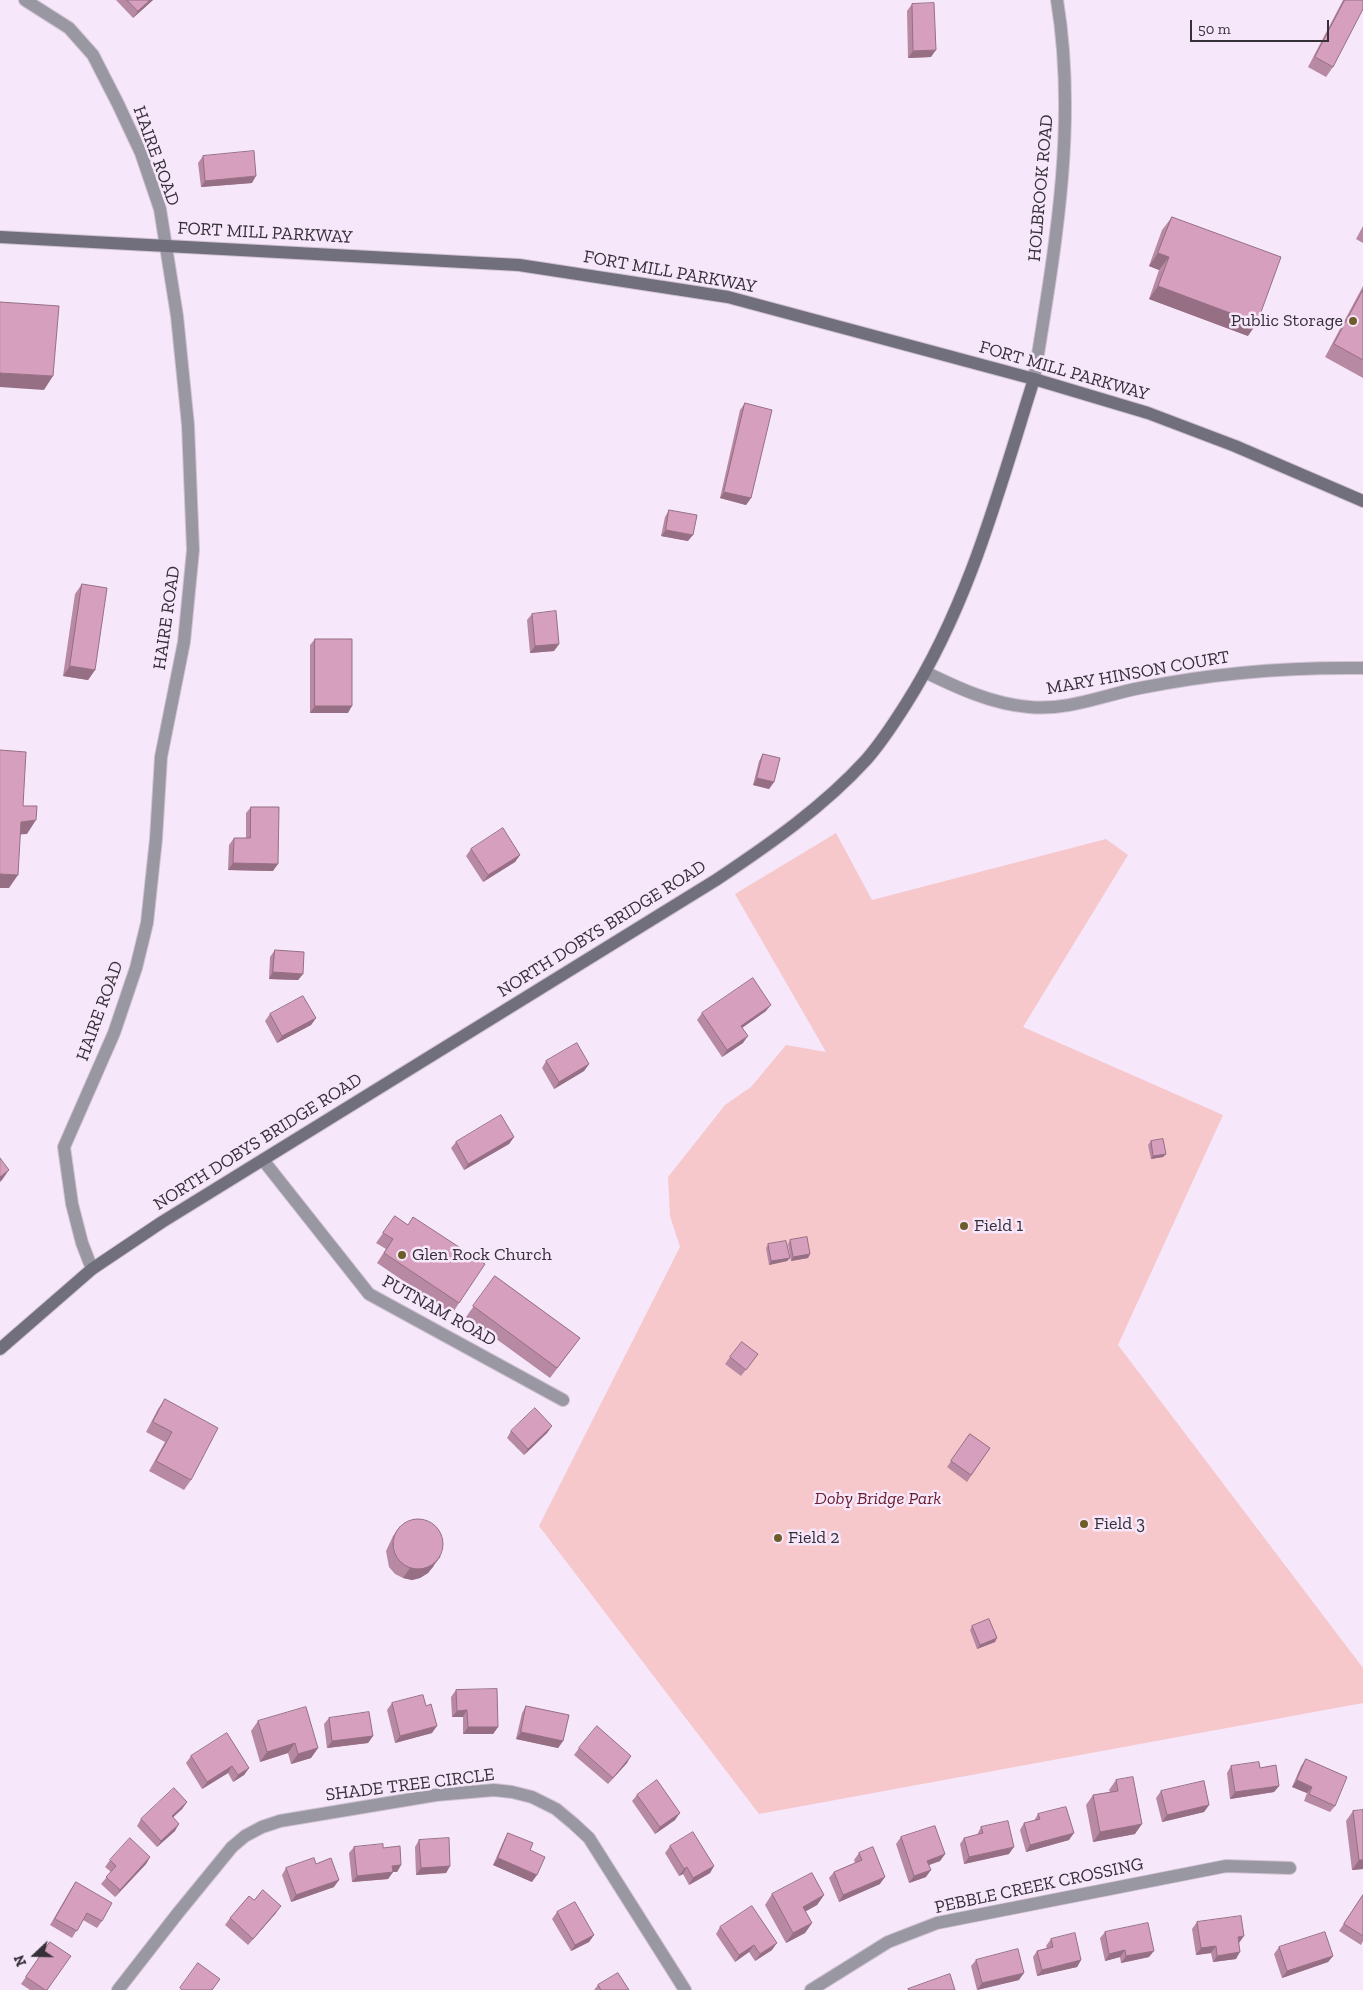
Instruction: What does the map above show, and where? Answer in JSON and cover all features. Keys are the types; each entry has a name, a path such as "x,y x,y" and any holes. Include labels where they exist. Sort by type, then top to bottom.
{"street":[{"name":"HAIRE ROAD","path":"25,0 69,28 93,55 141,153 160,209 177,316 188,426 193,550 184,642 161,757 156,839 147,923 136,968 114,1032 64,1147 75,1213 82,1242 92,1269"},
{"name":"HOLBROOK ROAD","path":"1034,379 1056,241 1063,169 1066,101 1062,30 1057,0"},
{"name":"FORT MILL PARKWAY","path":"0,236 519,265 718,295 1034,379 1148,413 1234,446 1363,501"},
{"name":"NORTH DOBYS BRIDGE ROAD","path":"0,1349 92,1269 162,1222 716,880 785,832 845,782 868,758 890,728 942,642 988,524 1034,379"},
{"name":"MARY HINSON COURT","path":"925,672 968,692 1000,703 1050,708 1180,681 1290,668 1363,668"},
{"name":"PUTNAM ROAD","path":"263,1160 369,1294 563,1400"},
{"name":"SHADE TREE CIRCLE","path":"118,1990 178,1912 232,1847 245,1836 262,1827 297,1816 436,1795 494,1790 532,1797 548,1805 574,1824 589,1838 685,1990"},
{"name":"PEBBLE CREEK CROSSING","path":"810,1990 888,1942 937,1923 1226,1866 1290,1868"}],"green space":[{"name":"Doby Bridge Park","path":"836,833 872,900 1106,839 1128,855 1023,1027 1223,1115 1118,1345 1363,1668 1363,1703 759,1814 539,1526 680,1247 670,1216 668,1177 725,1105 751,1087 786,1045 826,1052 735,894"}],"building":[{"path":"127,0 150,0 138,11"},
{"path":"1345,0 1363,0 1363,9 1333,67 1315,57"},
{"path":"934,3 936,50 913,51 912,4"},
{"path":"254,151 256,176 205,181 203,156"},
{"path":"1172,217 1281,257 1257,323 1158,286 1169,257 1158,253"},
{"path":"1363,290 1363,360 1334,344"},
{"path":"0,302 59,306 53,376 0,373"},
{"path":"745,403 772,410 751,498 724,492"},
{"path":"669,510 697,515 693,535 666,530"},
{"path":"82,584 107,588 95,670 70,666"},
{"path":"556,611 559,644 535,646 532,614"},
{"path":"315,639 352,639 352,706 315,706"},
{"path":"0,750 26,752 23,806 37,806 36,820 21,822 18,875 0,874"},
{"path":"763,754 780,758 774,782 757,778"},
{"path":"251,807 279,807 278,864 233,863 234,838 250,838"},
{"path":"503,828 520,855 488,875 471,849"},
{"path":"275,950 304,952 303,974 273,972"},
{"path":"753,978 771,1005 741,1026 748,1036 727,1050 702,1013"},
{"path":"303,996 316,1018 282,1036 270,1014"},
{"path":"577,1043 589,1064 559,1082 546,1061"},
{"path":"501,1115 514,1137 468,1164 456,1142"},
{"path":"1163,1139 1166,1154 1153,1156 1151,1141"},
{"path":"0,1158 9,1170 0,1177"},
{"path":"395,1216 408,1225 413,1217 485,1264 459,1303 384,1253 393,1239 383,1233"},
{"path":"807,1237 810,1254 793,1257 790,1240"},
{"path":"786,1241 790,1258 771,1261 768,1244"},
{"path":"495,1276 580,1338 557,1368 473,1306"},
{"path":"742,1342 758,1354 746,1370 730,1357"},
{"path":"165,1399 218,1428 191,1480 156,1461 172,1432 153,1422"},
{"path":"535,1408 552,1426 528,1449 511,1431"},
{"path":"970,1434 990,1448 971,1475 951,1461"},
{"path":"413,1519 423,1519 436,1526 443,1539 443,1549 436,1562 423,1569 413,1569 404,1565 397,1558 393,1549 393,1539 397,1530 404,1523"},
{"path":"989,1619 997,1638 980,1645 972,1626"},
{"path":"497,1689 498,1727 468,1727 467,1710 457,1711 456,1690"},
{"path":"423,1695 426,1706 431,1704 437,1726 400,1736 392,1703"},
{"path":"526,1706 569,1715 563,1741 521,1732"},
{"path":"306,1707 318,1748 298,1754 295,1743 267,1752 258,1721"},
{"path":"369,1712 373,1736 332,1741 329,1718"},
{"path":"597,1726 631,1756 613,1778 579,1748"},
{"path":"227,1733 249,1768 238,1775 232,1766 207,1782 191,1756"},
{"path":"1306,1759 1347,1777 1335,1806 1309,1794 1312,1787 1297,1780"},
{"path":"1259,1762 1260,1768 1276,1765 1279,1786 1235,1792 1231,1766"},
{"path":"1133,1777 1142,1824 1100,1832 1093,1795 1118,1791 1116,1780"},
{"path":"657,1780 680,1813 660,1827 637,1795"},
{"path":"1204,1781 1209,1805 1167,1815 1161,1791"},
{"path":"174,1788 187,1802 172,1816 179,1824 161,1841 141,1819"},
{"path":"1066,1807 1074,1833 1030,1845 1024,1823 1040,1819 1038,1814"},
{"path":"1363,1810 1363,1860 1359,1860 1353,1811"},
{"path":"1008,1821 1014,1847 969,1857 964,1838 983,1833 981,1827"},
{"path":"935,1826 945,1854 927,1861 931,1870 914,1876 901,1837"},
{"path":"693,1832 714,1866 693,1878 687,1867 684,1869 670,1846"},
{"path":"508,1833 533,1843 530,1850 545,1857 537,1875 498,1858"},
{"path":"130,1838 150,1857 120,1890 106,1877 116,1866 110,1860"},
{"path":"449,1838 450,1866 421,1868 419,1840"},
{"path":"383,1844 383,1848 400,1846 401,1865 392,1866 393,1872 357,1876 354,1847"},
{"path":"873,1847 885,1877 843,1895 834,1872 862,1860 859,1853"},
{"path":"314,1858 316,1864 331,1858 339,1880 296,1895 286,1868"},
{"path":"812,1873 824,1895 803,1907 812,1923 793,1933 772,1894"},
{"path":"76,1882 112,1903 102,1921 87,1913 77,1931 55,1919"},
{"path":"263,1890 281,1906 253,1939 230,1918 249,1896 254,1900"},
{"path":"1363,1895 1363,1936 1344,1924"},
{"path":"575,1902 594,1935 575,1945 557,1912"},
{"path":"752,1906 777,1943 760,1954 754,1945 739,1955 720,1927"},
{"path":"1241,1916 1244,1936 1238,1937 1240,1952 1217,1956 1216,1946 1201,1948 1197,1922"},
{"path":"1148,1923 1154,1951 1126,1956 1125,1950 1109,1954 1105,1932"},
{"path":"1325,1932 1333,1956 1287,1971 1279,1947"},
{"path":"1075,1933 1081,1960 1042,1970 1037,1951 1053,1947 1051,1939"},
{"path":"50,1942 71,1956 47,1990 45,1990 26,1977"},
{"path":"1018,1949 1024,1973 982,1983 976,1960"},
{"path":"198,1963 220,1979 212,1990 182,1990 180,1988"},
{"path":"618,1973 629,1990 601,1990 598,1985"},
{"path":"950,1974 955,1990 908,1989"}],"place":[{"name":"Public Storage","path":"1353,321"},
{"name":"Field 1","path":"964,1226"},
{"name":"Glen Rock Church","path":"402,1255"},
{"name":"Field 3","path":"1084,1524"},
{"name":"Field 2","path":"778,1538"}]}
